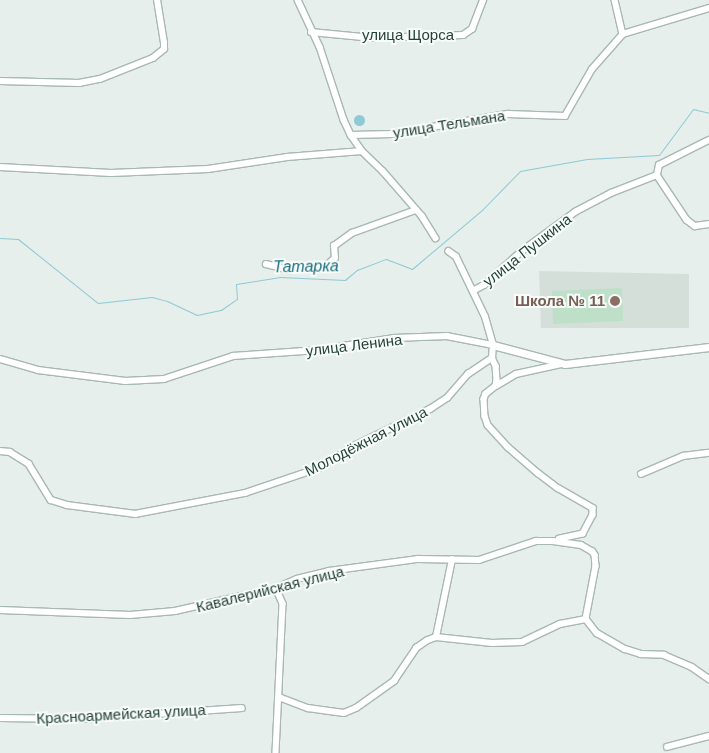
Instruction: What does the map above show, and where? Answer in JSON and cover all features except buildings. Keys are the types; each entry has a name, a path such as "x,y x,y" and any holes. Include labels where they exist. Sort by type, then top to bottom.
{"street":[{"path":"0,81 67,84 100,79 153,58 164,49 156,0"},
{"path":"298,0 311,32 320,47 344,120 351,135 362,151 416,210 436,238"},
{"name":"улица Щорса","path":"311,32 373,38 463,35 472,29 483,0"},
{"path":"615,0 623,34 709,8"},
{"name":"улица Тельмана","path":"351,135 392,134 508,114 565,116 592,69 623,34"},
{"name":"улица Пушкина","path":"473,291 484,285 522,250 575,212 612,193 657,175 659,164 709,140"},
{"path":"0,167 111,173 208,169 287,157 362,151"},
{"path":"657,175 687,220 696,226 709,224"},
{"path":"266,264 290,270 311,267 323,269 335,258 334,246 352,233 416,210"},
{"path":"449,252 456,257 485,318 493,345 492,358 497,372 496,386"},
{"name":"улица Ленина","path":"0,359 38,370 125,381 164,379 233,356 318,350 394,338 448,336 493,345 565,364 709,347"},
{"name":"Молодёжная улица","path":"0,451 10,452 29,464 46,496 58,503 135,514 244,493 318,468 354,446 430,409 447,398 468,374 492,358"},
{"path":"553,541 584,534 593,514 592,508 558,488 538,473 494,433 488,424 484,407 486,394 516,374 565,364"},
{"path":"641,474 683,456 709,452"},
{"name":"Кавалерийская улица","path":"0,610 135,615 176,611 276,588 297,579 329,571 418,559 479,560 536,541 553,541 581,545 595,556 596,566 586,619"},
{"path":"436,637 452,560"},
{"path":"276,588 283,604 276,753"},
{"path":"279,697 308,708 344,713 375,696 394,681 416,648 436,637 492,643 522,642 560,624 586,619 597,633 626,649 641,654 664,655 692,667 709,679"},
{"name":"Красноармейская улица","path":"0,718 82,719 242,708"},
{"path":"667,747 709,736"}],"shaded area":[{"name":"Школа № 11","path":"539,271 689,274 689,328 541,328"}],"green space":[{"path":"622,288 623,321 553,324 552,291"}],"water":[{"path":"359,114 365,120 359,126 353,120"}],"waterway":[{"name":"Татарка","path":"0,238 18,239 98,303 152,297 167,301 197,315 221,310 237,299 236,284 280,277 345,280 357,270 386,259 412,269 482,210 520,171 587,159 659,155 693,109 709,113"}],"place":[{"name":"Школа № 11","path":"615,301"}]}
